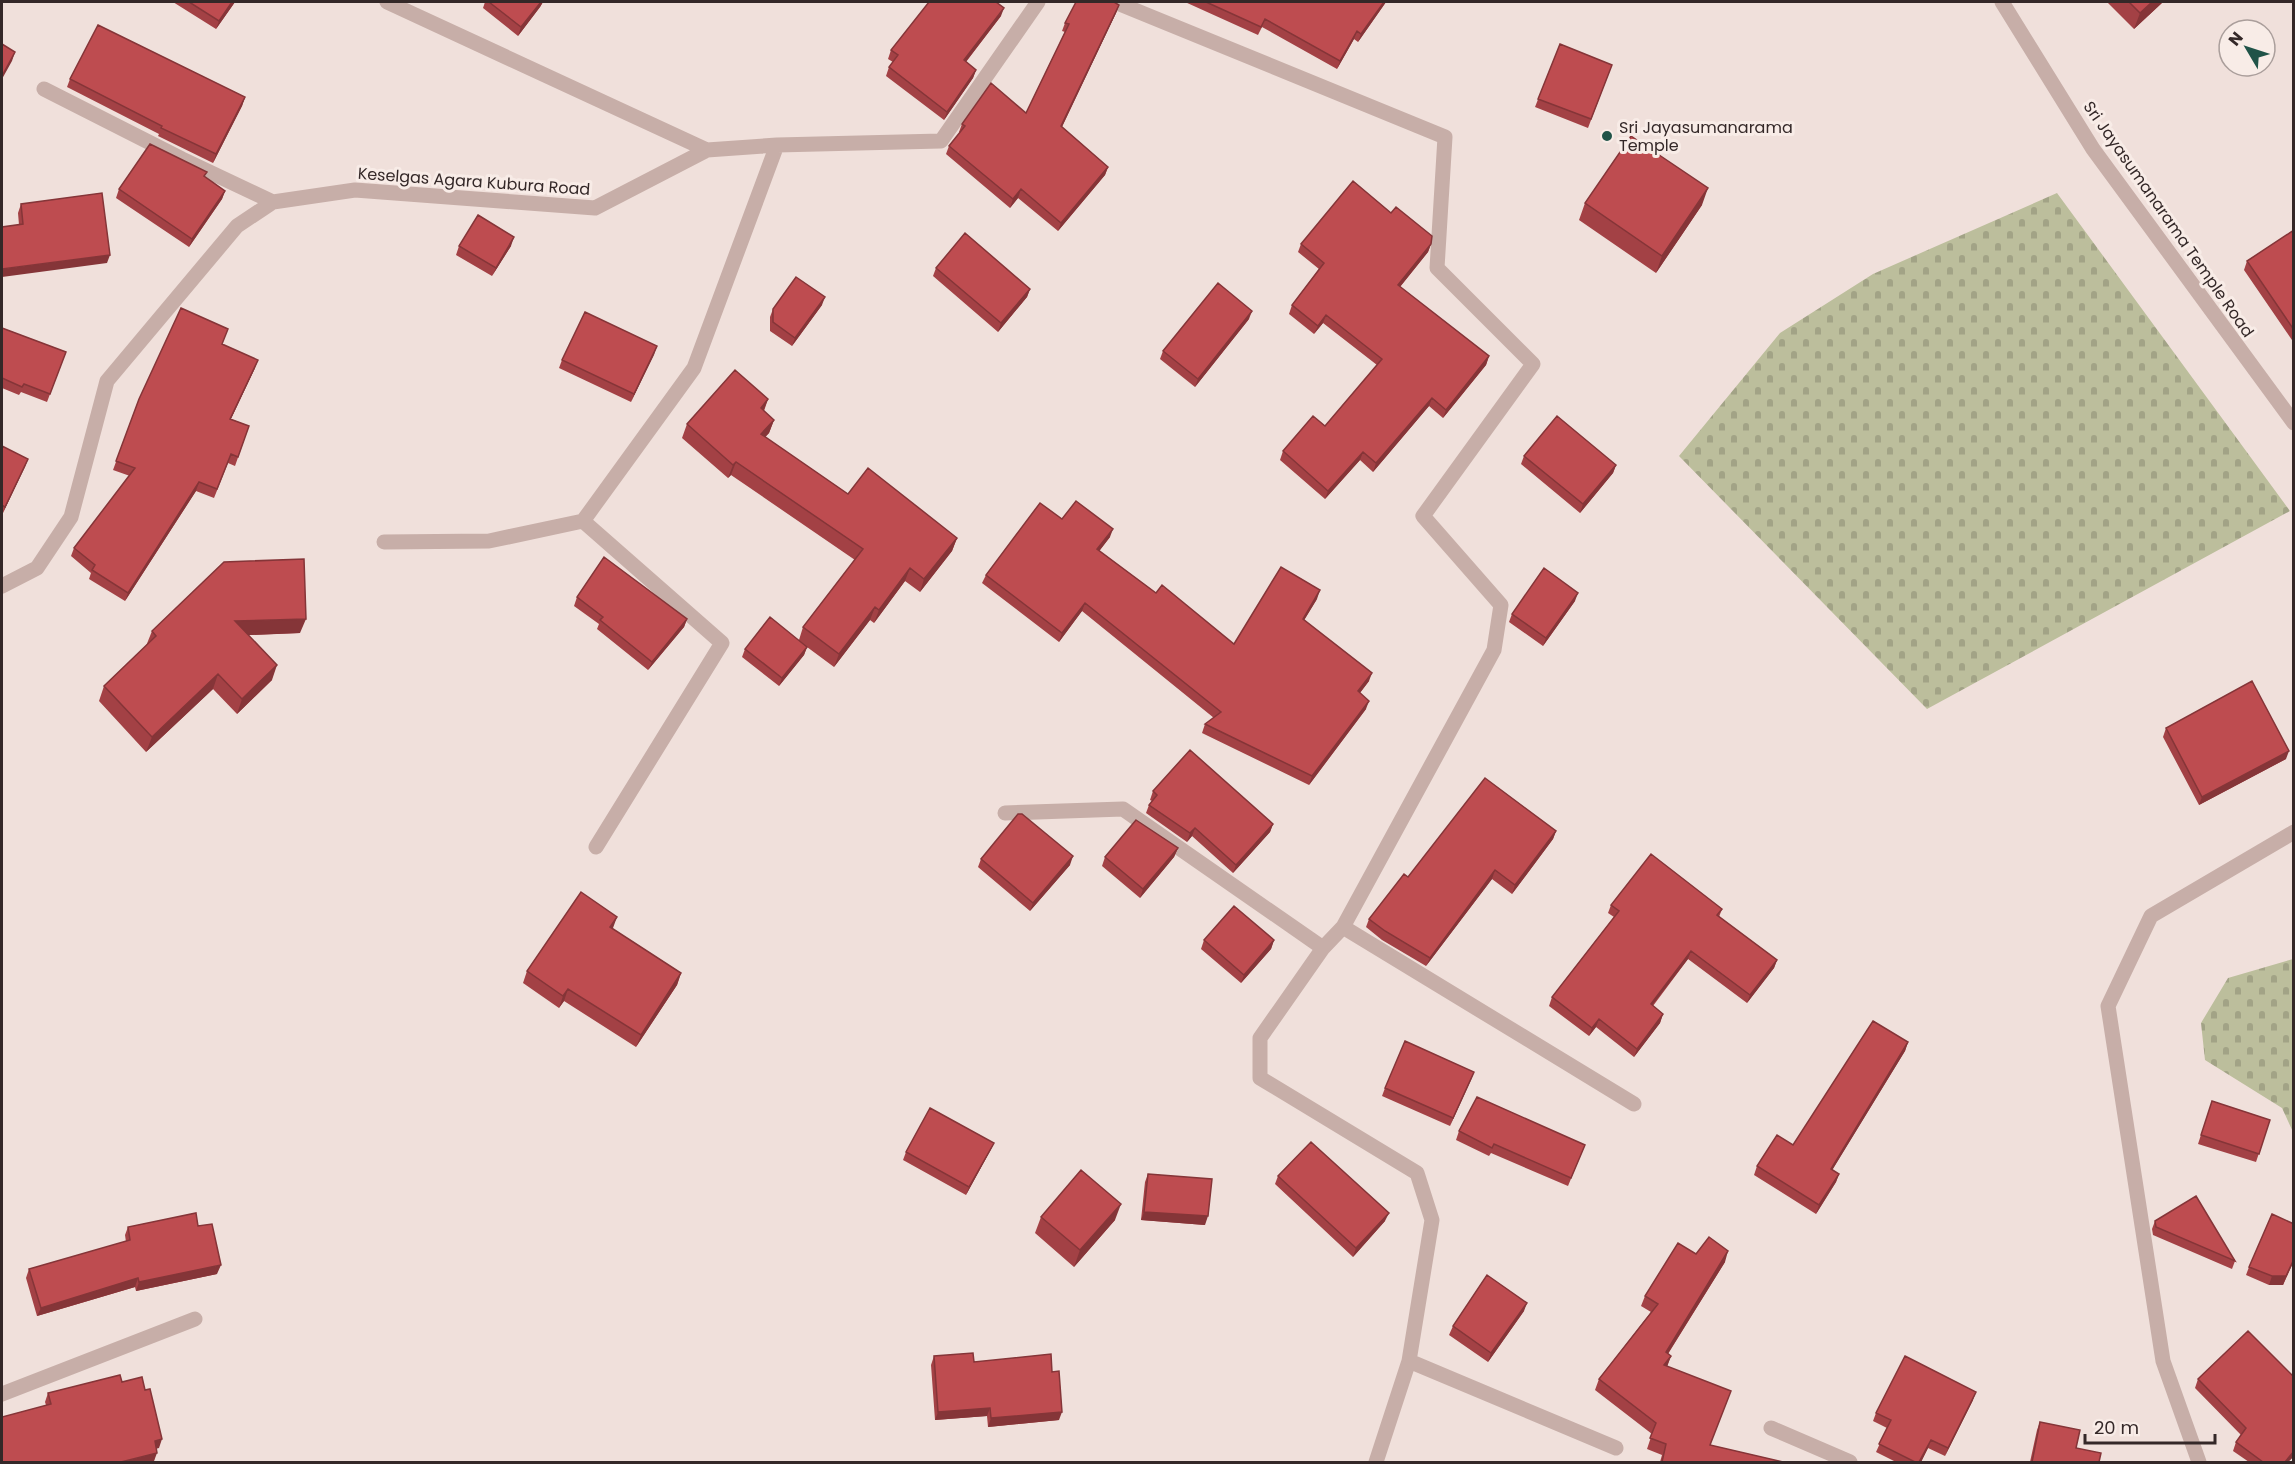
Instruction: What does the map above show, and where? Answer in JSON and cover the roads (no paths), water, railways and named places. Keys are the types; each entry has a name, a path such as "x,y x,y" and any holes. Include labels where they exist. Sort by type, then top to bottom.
{"street":[{"path":"387,2 707,150"},
{"name":"Keselgas Agara Kubura Road","path":"2,586 37,568 70,517 107,381 237,226 273,202 356,190 595,208 707,150 777,145 941,141 1038,2"},
{"path":"1115,2 1445,136 1437,268 1533,364 1423,516 1501,605 1494,650 1342,927 1323,948 1260,1038 1260,1078 1418,1173 1432,1220 1409,1360 1376,1462"},
{"name":"Sri Jayasumanarama Temple Road","path":"2002,2 2093,149 2294,423"},
{"path":"44,89 273,202"},
{"path":"384,542 489,541 583,521 694,368 777,145"},
{"path":"583,521 722,643 596,847"},
{"path":"1005,813 1123,809 1323,948"},
{"path":"2199,1462 2163,1360 2108,1006 2151,915 2294,832"},
{"path":"1342,927 1634,1104"},
{"path":"2,1394 195,1319"},
{"path":"1409,1360 1616,1448"},
{"path":"1771,1428 1850,1462"}],"place":[{"name":"Sri Jayasumanarama Temple","path":"1607,136"}]}
